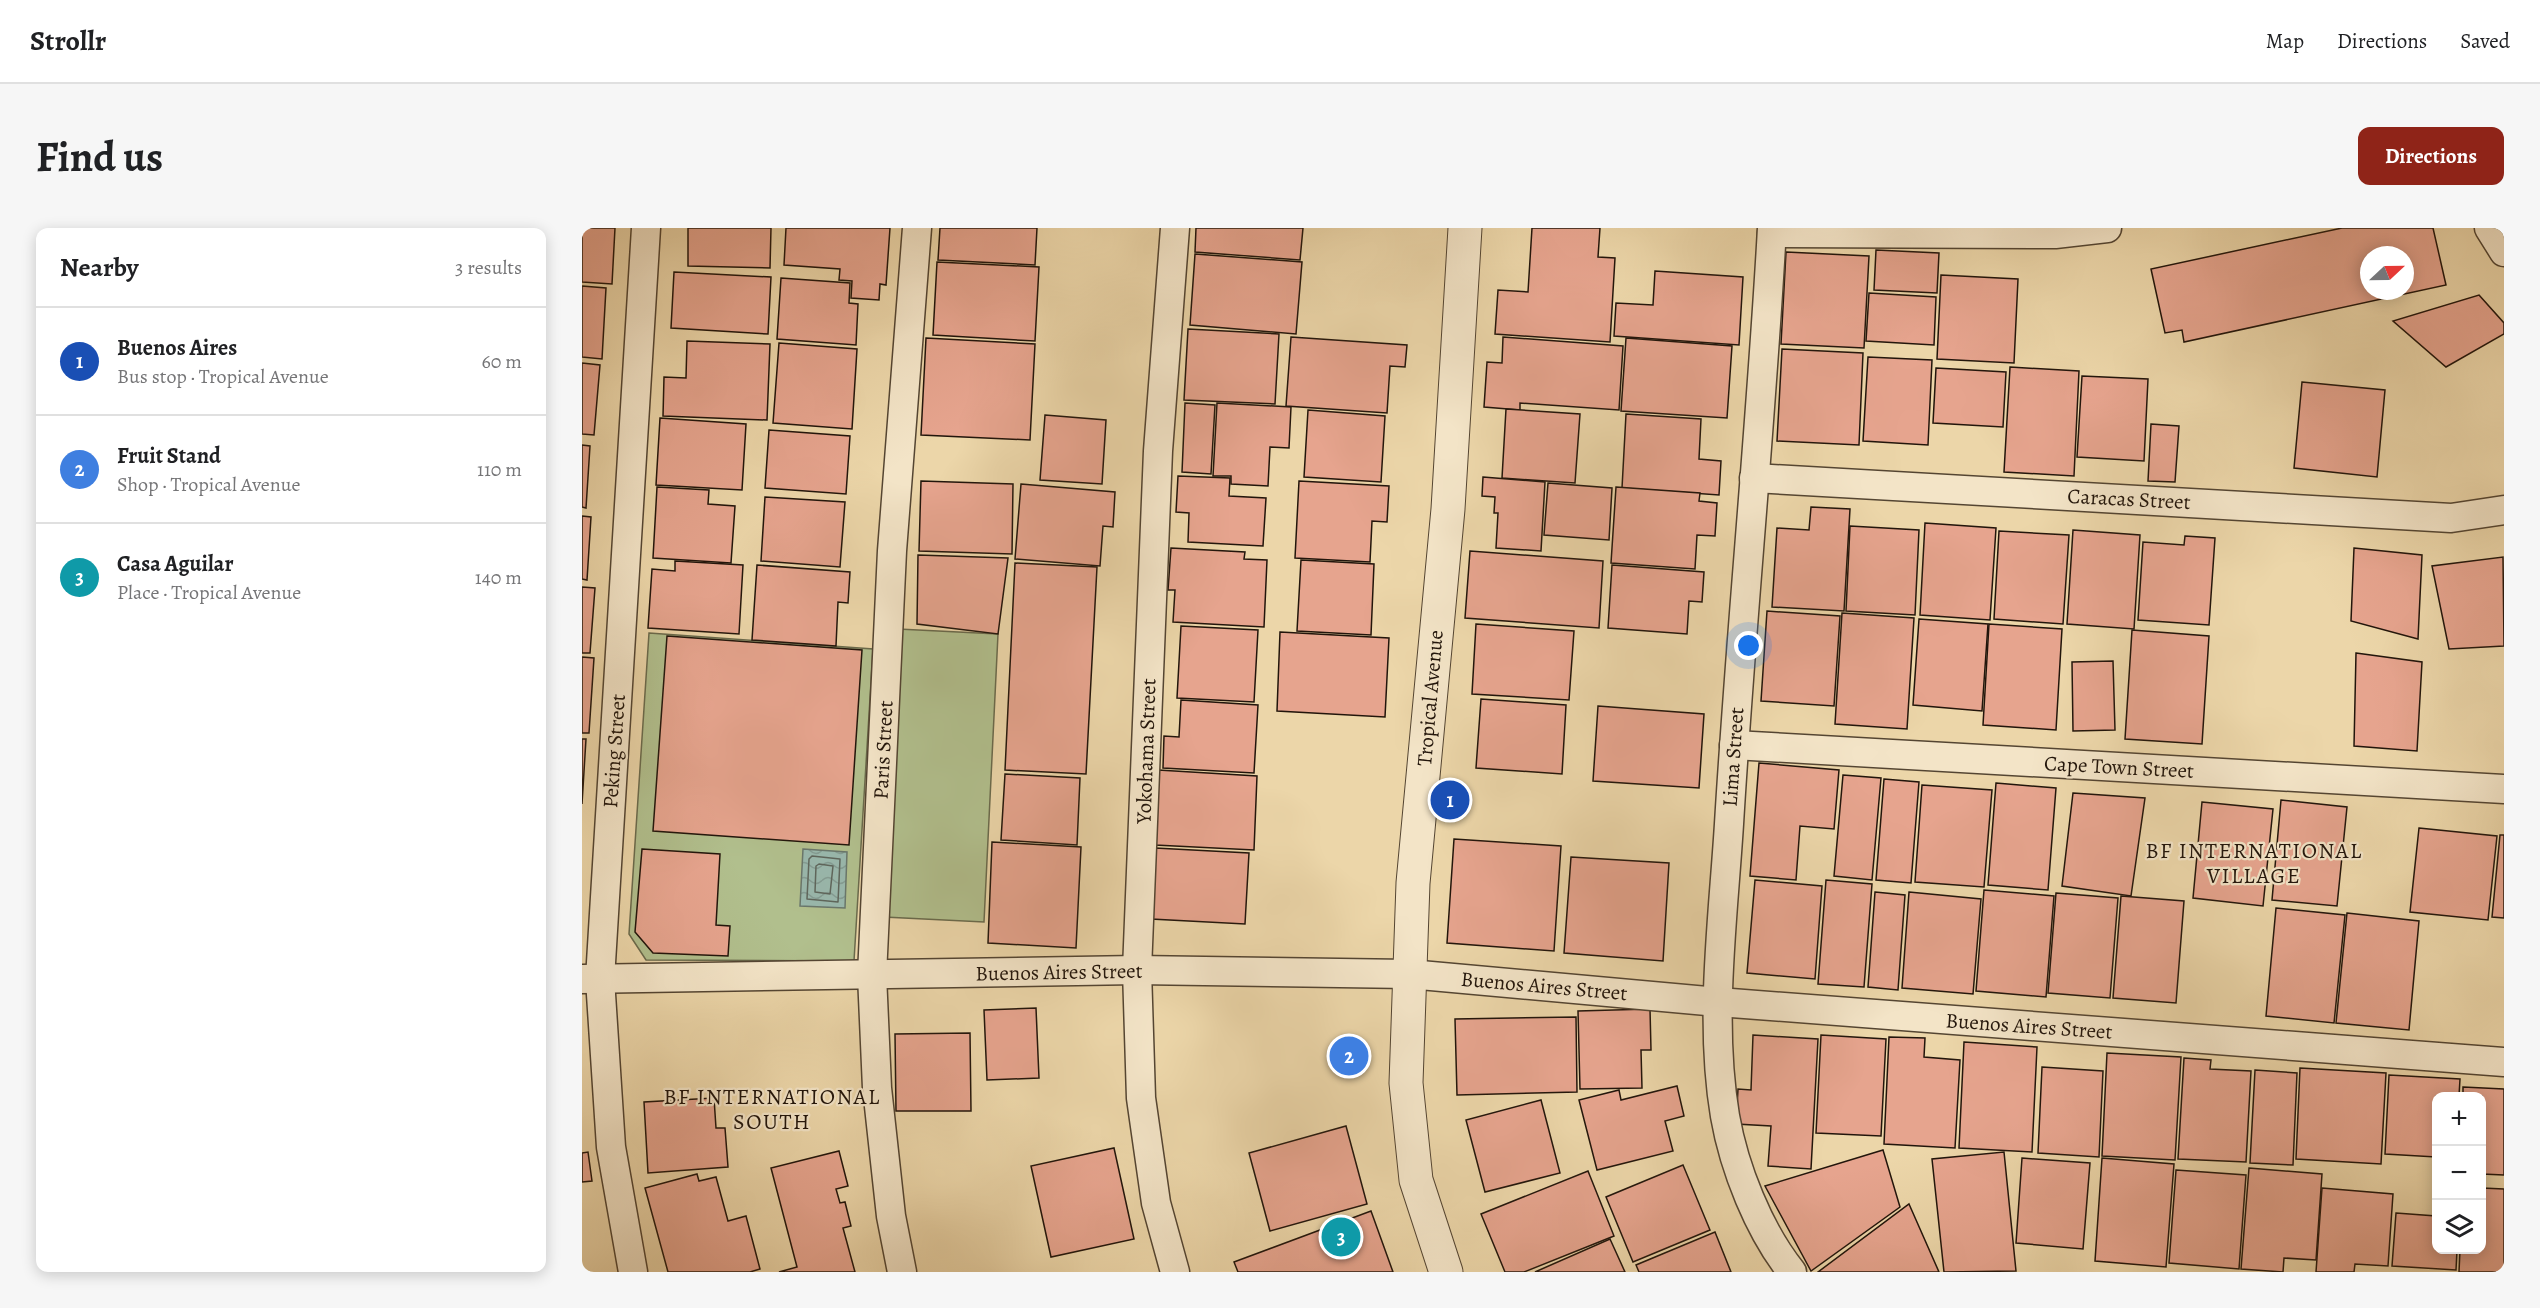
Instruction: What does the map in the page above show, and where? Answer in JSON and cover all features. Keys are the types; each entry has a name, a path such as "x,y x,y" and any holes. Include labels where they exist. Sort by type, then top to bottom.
{"street":[{"name":"Peking Street","path":"633,1272 611,1148 591,979 646,228"},
{"name":"Paris Street","path":"902,1272 891,1216 877,1088 872,975 892,551 917,228"},
{"name":"Yokohama Street","path":"1175,228 1158,451 1137,970 1141,1098 1156,1203 1175,1272"},
{"name":"Tropical Avenue","path":"1446,1272 1416,1180 1407,1083 1413,883 1448,509 1465,228"},
{"path":"2489,228 2504,252"},
{"path":"1772,230 2055,234 2093,229"},
{"name":"Lima Street","path":"1772,230 1734,745 1718,1002 1719,1062 1725,1118 1745,1186 1777,1253 1792,1272"},
{"name":"Caracas Street","path":"1754,477 2451,518 2504,510"},
{"name":"Cape Town Street","path":"1734,745 2504,789"},
{"name":"Buenos Aires Street","path":"591,979 1137,970 1409,974 1718,1002 2504,1062"}],"green space":[{"path":"898,629 998,634 984,922 884,917"},
{"path":"649,633 873,649 854,961 646,960 629,934"}],"water":[{"path":"803,849 847,852 845,908 800,906"}],"building":[{"path":"582,228 615,228 612,284 582,282"},
{"path":"688,228 771,228 770,268 688,266"},
{"path":"786,228 890,228 886,285 880,284 879,300 851,298 852,281 839,280 840,269 784,265"},
{"path":"940,228 1037,228 1035,265 938,260"},
{"path":"1196,228 1303,228 1300,260 1195,252"},
{"path":"1532,228 1600,228 1598,257 1615,258 1610,342 1495,334 1498,290 1528,292"},
{"path":"2342,228 2433,228 2446,285 2414,292 2414,246 2360,246 2360,300 2377,300 2184,342 2182,330 2165,333 2151,269"},
{"path":"1876,250 1939,253 1937,293 1874,290"},
{"path":"1786,252 1869,256 1864,348 1781,344"},
{"path":"1195,254 1302,262 1296,334 1190,325"},
{"path":"937,262 1039,267 1035,341 933,335"},
{"path":"1655,271 1743,277 1739,345 1614,336 1616,303 1653,305"},
{"path":"674,272 771,277 768,334 671,328"},
{"path":"1941,275 2018,279 2014,363 1937,359"},
{"path":"781,278 850,283 849,303 858,304 856,345 777,339"},
{"path":"582,286 606,288 602,359 582,357"},
{"path":"1869,293 1936,297 1934,345 1866,341"},
{"path":"2479,295 2504,323 2504,334 2446,367 2393,321"},
{"path":"1188,329 1279,334 1275,404 1184,400"},
{"path":"1291,337 1407,345 1405,367 1390,366 1387,413 1286,406"},
{"path":"1503,337 1623,346 1619,410 1520,403 1520,410 1484,407 1487,362 1502,363"},
{"path":"926,338 1035,344 1030,440 921,435"},
{"path":"1626,338 1732,346 1727,418 1621,411"},
{"path":"687,341 770,344 767,420 663,416 664,377 686,378"},
{"path":"779,343 857,349 852,429 773,423"},
{"path":"1782,349 1863,353 1859,445 1777,441"},
{"path":"1868,357 1932,360 1928,445 1863,441"},
{"path":"582,363 600,365 594,435 582,434"},
{"path":"2010,367 2079,371 2074,476 2004,472"},
{"path":"1936,368 2006,372 2003,427 1933,423"},
{"path":"2082,376 2148,379 2144,461 2077,457"},
{"path":"2302,382 2385,390 2377,477 2294,468"},
{"path":"1185,403 1215,405 1211,474 1182,472"},
{"path":"1217,403 1291,407 1289,448 1270,447 1268,486 1231,484 1231,476 1213,476"},
{"path":"1506,409 1580,414 1575,483 1502,478"},
{"path":"1308,410 1385,416 1381,482 1304,477"},
{"path":"1626,414 1701,419 1699,459 1721,461 1719,495 1622,488"},
{"path":"1045,415 1106,420 1102,484 1040,480"},
{"path":"660,418 746,424 742,490 656,485"},
{"path":"2151,424 2179,426 2175,482 2148,481"},
{"path":"769,430 850,436 846,494 765,488"},
{"path":"582,445 590,446 586,508 582,507"},
{"path":"1178,476 1230,478 1229,496 1266,498 1263,546 1188,542 1189,513 1176,512"},
{"path":"1483,477 1545,482 1541,551 1496,548 1498,513 1494,513 1495,497 1482,496"},
{"path":"921,481 1013,484 1012,554 919,551"},
{"path":"1299,481 1389,486 1387,522 1372,521 1370,562 1295,558"},
{"path":"1548,483 1612,488 1609,540 1544,535"},
{"path":"1021,484 1115,492 1113,527 1103,526 1100,566 1015,559"},
{"path":"657,487 709,490 708,504 735,506 731,563 653,558"},
{"path":"1616,487 1700,493 1699,501 1717,503 1715,536 1697,535 1695,569 1611,563"},
{"path":"765,497 845,502 840,567 761,561"},
{"path":"1811,507 1850,509 1844,611 1772,607 1777,528 1809,530"},
{"path":"582,516 591,517 587,580 582,579"},
{"path":"1925,523 1996,528 1990,620 1920,615"},
{"path":"1850,526 1919,530 1915,615 1846,611"},
{"path":"2073,530 2140,535 2134,629 2067,624"},
{"path":"1999,531 2069,535 2063,624 1994,619"},
{"path":"2185,536 2215,538 2209,625 2138,620 2143,542 2184,545"},
{"path":"1171,548 1245,552 1244,559 1267,560 1264,627 1173,622 1175,590 1168,590"},
{"path":"2354,548 2422,555 2418,639 2351,621"},
{"path":"1470,551 1603,561 1599,628 1465,618"},
{"path":"918,555 1008,558 998,634 917,624"},
{"path":"2503,557 2504,646 2449,649 2432,566"},
{"path":"1301,560 1374,564 1371,635 1297,631"},
{"path":"675,561 743,565 739,634 648,628 652,569 675,571"},
{"path":"1015,563 1097,567 1086,774 1005,770"},
{"path":"757,565 850,572 848,603 838,602 836,646 752,640"},
{"path":"1612,565 1704,572 1702,602 1689,601 1687,634 1608,628"},
{"path":"582,587 595,588 590,653 582,653"},
{"path":"1767,611 1840,616 1834,706 1761,701"},
{"path":"1842,613 1914,618 1907,729 1835,724"},
{"path":"1919,619 1988,624 1982,711 1913,705"},
{"path":"1476,624 1574,631 1569,700 1472,694"},
{"path":"1989,624 2062,629 2056,730 1983,725"},
{"path":"1181,626 1258,630 1254,702 1177,698"},
{"path":"2132,630 2209,636 2202,744 2125,739"},
{"path":"1280,632 1389,638 1385,717 1277,711"},
{"path":"667,636 862,650 849,845 653,831"},
{"path":"2356,653 2422,662 2417,751 2354,746"},
{"path":"582,657 594,658 589,733 582,733"},
{"path":"2113,661 2115,730 2073,731 2072,662"},
{"path":"1481,699 1566,705 1562,774 1476,768"},
{"path":"1181,700 1258,705 1254,773 1163,768 1164,736 1179,737"},
{"path":"1598,706 1704,714 1699,788 1593,781"},
{"path":"582,739 586,739 582,804"},
{"path":"1759,763 1839,770 1834,829 1800,826 1796,880 1750,876"},
{"path":"1158,770 1257,776 1254,850 1155,845"},
{"path":"1005,774 1080,778 1077,845 1001,840"},
{"path":"1843,775 1881,778 1872,880 1834,876"},
{"path":"1884,779 1919,782 1911,883 1876,880"},
{"path":"1996,783 2056,788 2048,890 1988,885"},
{"path":"1922,785 1992,790 1984,887 1915,882"},
{"path":"2073,793 2145,798 2131,896 2062,886"},
{"path":"2281,800 2347,807 2337,906 2272,900"},
{"path":"2202,802 2273,809 2263,906 2193,898"},
{"path":"2419,828 2497,836 2488,920 2410,912"},
{"path":"2500,835 2504,835 2504,918 2492,917"},
{"path":"1454,839 1561,846 1554,951 1447,943"},
{"path":"992,842 1081,847 1076,948 988,943"},
{"path":"1155,848 1249,853 1245,924 1151,919"},
{"path":"642,849 720,854 716,925 730,926 728,956 653,953 635,932"},
{"path":"1571,857 1669,863 1663,961 1564,953"},
{"path":"1755,880 1822,886 1815,979 1747,973"},
{"path":"1826,880 1872,884 1864,987 1818,984"},
{"path":"1984,890 2054,896 2046,997 1976,991"},
{"path":"1875,892 1905,895 1898,990 1868,987"},
{"path":"1909,892 1981,899 1973,994 1902,988"},
{"path":"2056,893 2118,898 2110,998 2048,993"},
{"path":"2121,896 2184,901 2176,1003 2113,998"},
{"path":"2276,908 2345,915 2334,1023 2266,1016"},
{"path":"2347,913 2419,921 2409,1030 2336,1023"},
{"path":"1036,1008 1039,1078 987,1080 984,1010"},
{"path":"1650,1009 1651,1050 1641,1050 1642,1088 1580,1089 1578,1011"},
{"path":"1576,1017 1577,1092 1457,1095 1455,1019"},
{"path":"970,1033 971,1111 896,1111 895,1034"},
{"path":"1753,1035 1818,1039 1811,1169 1768,1166 1771,1126 1736,1124 1738,1089 1751,1090"},
{"path":"1821,1035 1886,1039 1881,1136 1816,1133"},
{"path":"1889,1037 1925,1038 1924,1057 1960,1060 1955,1148 1884,1144"},
{"path":"1964,1042 2037,1047 2032,1152 1959,1148"},
{"path":"2107,1053 2181,1057 2175,1160 2102,1156"},
{"path":"2184,1058 2211,1060 2210,1069 2251,1071 2246,1162 2178,1159"},
{"path":"2042,1067 2103,1071 2099,1157 2038,1153"},
{"path":"2300,1068 2386,1073 2381,1164 2296,1159"},
{"path":"2255,1070 2297,1073 2293,1165 2250,1163"},
{"path":"2389,1075 2460,1079 2459,1092 2432,1092 2432,1157 2385,1154"},
{"path":"1677,1086 1684,1116 1665,1121 1673,1151 1597,1170 1579,1100 1619,1090 1621,1100"},
{"path":"2463,1087 2504,1089 2504,1175 2486,1174 2486,1092 2463,1092"},
{"path":"714,1098 716,1128 725,1128 728,1167 648,1173 644,1102"},
{"path":"1541,1100 1560,1173 1485,1192 1466,1120"},
{"path":"1346,1126 1367,1204 1270,1231 1249,1153"},
{"path":"1114,1148 1134,1239 1051,1257 1031,1166"},
{"path":"1883,1150 1900,1207 1811,1271 1765,1186"},
{"path":"839,1151 848,1186 836,1189 840,1203 845,1202 851,1226 843,1228 855,1272 779,1272 797,1267 771,1168"},
{"path":"588,1152 592,1181 582,1182 582,1153"},
{"path":"2004,1152 2016,1271 1944,1272 1932,1159"},
{"path":"2022,1158 2090,1163 2083,1249 2016,1243"},
{"path":"2102,1158 2174,1164 2166,1267 2095,1261"},
{"path":"1683,1165 1710,1230 1633,1262 1606,1197"},
{"path":"2249,1168 2322,1174 2316,1260 2284,1258 2283,1272 2241,1269"},
{"path":"2176,1170 2246,1175 2239,1269 2169,1263"},
{"path":"1588,1171 1614,1236 1524,1272 1505,1272 1481,1214"},
{"path":"697,1174 699,1181 716,1177 728,1221 746,1216 760,1269 750,1272 668,1272 645,1188"},
{"path":"2322,1188 2393,1194 2388,1266 2355,1264 2354,1272 2316,1272"},
{"path":"2486,1188 2504,1189 2504,1272 2459,1272 2460,1254 2486,1254"},
{"path":"1909,1204 1939,1272 1818,1272"},
{"path":"1371,1211 1393,1272 1238,1272 1234,1262"},
{"path":"2396,1213 2432,1216 2432,1254 2457,1254 2456,1270 2392,1266"},
{"path":"1715,1232 1731,1272 1639,1272 1636,1265"},
{"path":"1610,1239 1625,1272 1535,1272"}],"place":[{"name":"Buenos Aires","path":"1450,800"},
{"name":"Fruit Stand","path":"1349,1056"},
{"name":"Casa Aguilar","path":"1341,1237"}],"district":[{"name":"BF INTERNATIONAL VILLAGE","path":"2254,864"},
{"name":"BF INTERNATIONAL SOUTH","path":"772,1110"}]}
